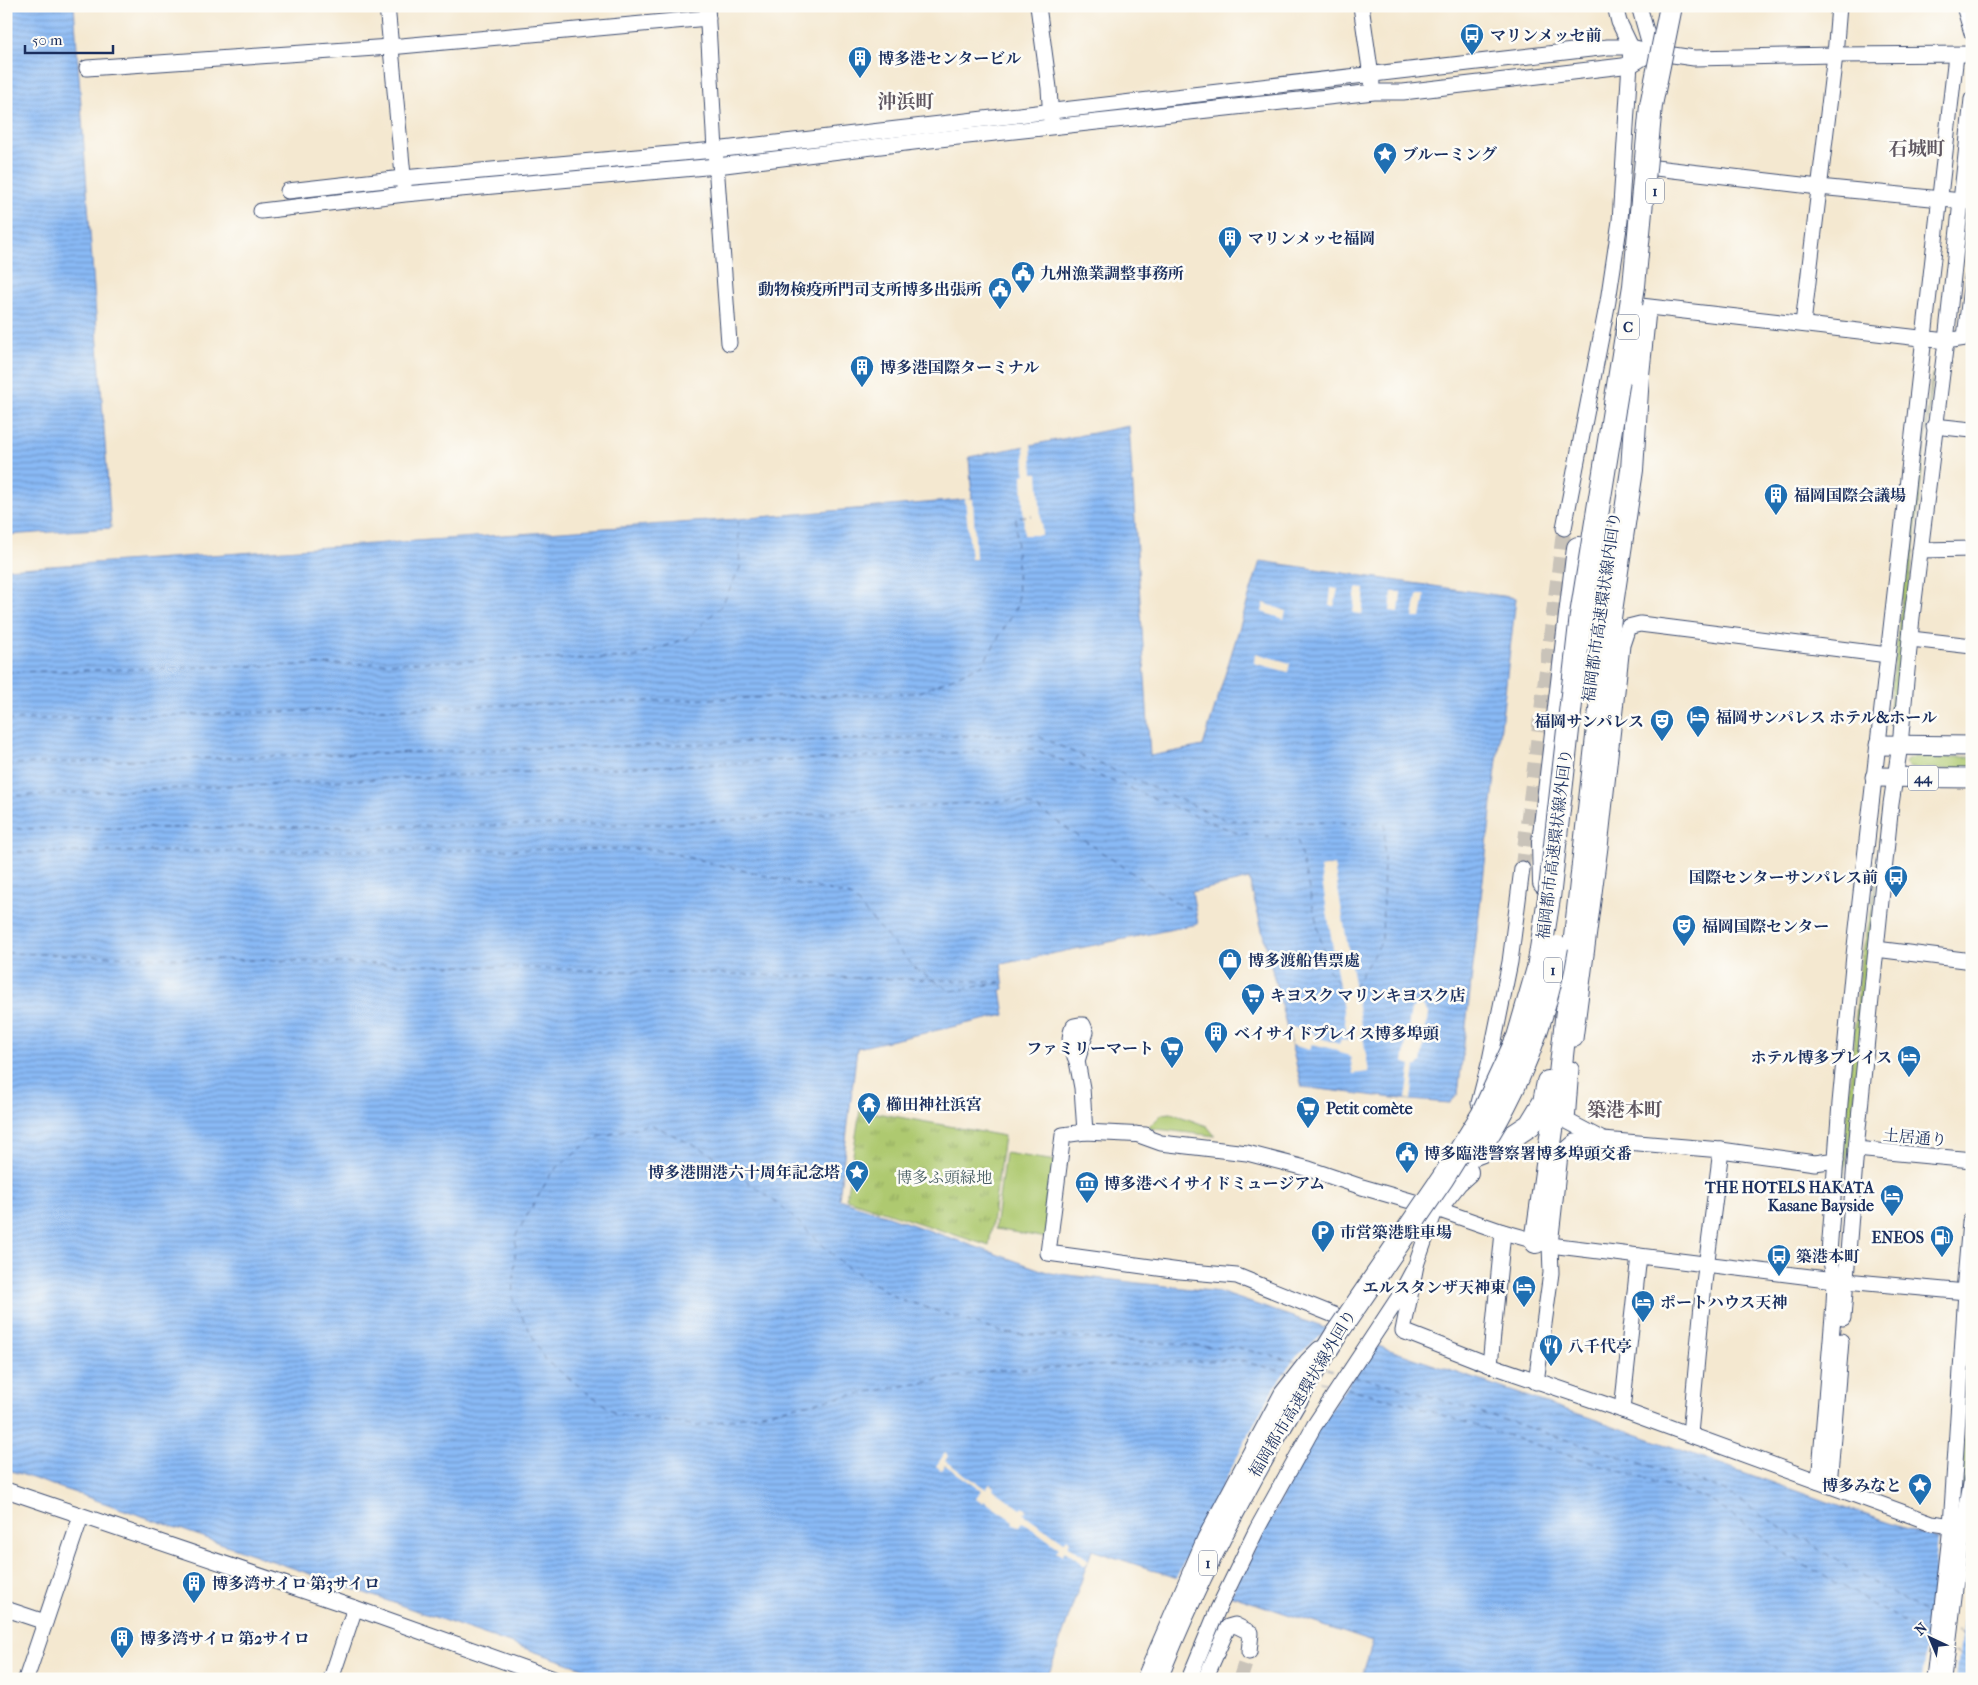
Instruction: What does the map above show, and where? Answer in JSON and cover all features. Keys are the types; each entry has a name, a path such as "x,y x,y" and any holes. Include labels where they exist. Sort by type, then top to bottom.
{"highway":[{"path":"1651,105 1663,6"},
{"name":"福岡都市高速環状線外回り","path":"1156,1679 1178,1624 1221,1534 1266,1450 1343,1327 1443,1178 1482,1114 1518,1037 1529,1003 1538,968 1549,898 1582,615 1634,286 1651,105 1672,6"},
{"name":"福岡都市高速環状線内回り","path":"1173,1679 1192,1632 1240,1533 1302,1418 1364,1318 1456,1186 1496,1122 1517,1082 1545,1008 1559,937 1597,617 1638,375 1661,106 1672,6"},
{"path":"1432,1207 1448,1176 1472,1155 1503,1143 1530,1125 1544,1102 1550,1072 1550,934 1544,878 1543,842 1552,756 1578,548 1634,286"},
{"path":"1543,1244 1609,627 1632,470 1638,375"},
{"path":"1432,1207 1457,1181 1478,1163 1525,1146 1541,1134 1549,1123 1560,1074"}],"main road":[{"name":"44","path":"1878,745 1972,746"},
{"name":"44","path":"1875,777 1972,778"},
{"path":"1970,1293 1972,1222"}],"street":[{"path":"387,6 405,194"},
{"path":"1038,6 1052,111 1050,129"},
{"path":"1361,6 1374,92"},
{"path":"1564,528 1608,302 1620,221 1631,47 1619,22 1615,6"},
{"path":"1608,302 1635,259 1647,167 1652,52 1639,6"},
{"path":"1803,324 1835,55 1839,6"},
{"path":"1964,6 1972,33"},
{"path":"87,68 390,47 707,12 729,343"},
{"path":"288,191 403,178 715,150 1608,47 1631,47 1694,58 1972,54"},
{"path":"261,211 405,194 717,166 930,140 1050,129 1374,92 1403,92 1631,65 1652,52"},
{"path":"1841,1280 1829,1253 1854,955 1956,54"},
{"path":"1823,1483 1820,1470 1856,1149 1891,804 1900,745 1934,426 1966,201 1972,99"},
{"path":"1647,167 1819,187 1966,201"},
{"path":"1608,302 1946,341 1968,337 1972,280"},
{"path":"1934,426 1972,430"},
{"path":"1920,550 1972,550"},
{"path":"1603,1140 1566,1121 1600,847 1622,645 1628,627 1640,624 1888,655"},
{"path":"1911,639 1972,646"},
{"path":"1522,869 1510,962 1490,1060 1474,1124 1432,1207 1416,1265 1403,1331 1536,1382 1690,1434 1932,1523 1962,1528"},
{"path":"1876,949 1972,960"},
{"path":"1077,1061 1082,1088 1085,1132"},
{"path":"1343,1327 1315,1308 1237,1276 1180,1271 1048,1254 1063,1135 1085,1132 1136,1134 1254,1144 1309,1169 1362,1188 1432,1207 1543,1244 1841,1280 1970,1293 1962,1528"},
{"path":"1536,1382 1551,1273 1543,1244 1560,1155 1575,1142 1603,1140 1721,1150 1815,1163 1836,1160"},
{"name":"土居通り","path":"1856,1149 1972,1160"},
{"path":"1690,1434 1706,1263 1721,1150"},
{"path":"1144,1679 1205,1538 1282,1393 1307,1361 1343,1327 1397,1248 1432,1207"},
{"path":"1490,1365 1503,1232"},
{"path":"1622,1410 1639,1256"},
{"path":"1189,1679 1218,1609 1257,1529 1314,1426 1399,1297 1416,1265"},
{"path":"1934,1679 1955,1546 1962,1528 1972,1478"},
{"path":"6,1490 355,1608 554,1679"},
{"path":"26,1679 81,1516"},
{"path":"1944,1679 1955,1546"},
{"path":"331,1679 355,1608"},
{"path":"6,1609 45,1622"},
{"path":"1205,1679 1228,1628 1235,1625 1251,1633 1249,1652"}],"green space":[{"path":"1932,374 1895,714 1889,713 1912,504 1923,455"},
{"path":"1914,757 1972,757 1972,770 1910,768 1905,763"},
{"path":"1884,803 1851,1136 1842,1188 1837,1246 1861,960 1872,909"},
{"name":"博多ふ頭緑地","path":"860,1110 1004,1136 989,1246 846,1199"},
{"path":"1171,1113 1207,1126 1215,1136 1148,1128 1162,1114"},
{"path":"1005,1153 1056,1161 1047,1238 995,1229"},
{"path":"1972,1394 1972,1423 1961,1508 1959,1508 1967,1412"}],"water":[{"path":"6,6 74,6 111,528 6,535"},
{"path":"1129,426 1150,756 1203,746 1260,561 1516,598 1458,1094 1450,1103 1302,1087 1249,879 1192,892 1198,924 1001,964 1004,989 1001,990 1005,1015 857,1048 839,1199 1050,1273 1219,1292 1605,1423 1972,1551 1972,1679 1361,1679 1373,1642 1092,1550 1047,1679 614,1679 6,1469 6,569 738,519 972,499 969,457"}],"pier":[{"path":"1031,442 1033,473 1038,473 1042,535 1024,535 1022,475 1025,474 1024,443"},
{"path":"965,499 973,499 976,559 971,559"},
{"path":"1331,588 1338,589 1334,606 1329,606"},
{"path":"1356,588 1365,589 1362,614 1353,613"},
{"path":"1392,592 1401,592 1399,612 1390,611"},
{"path":"1417,595 1425,595 1421,618 1413,618"},
{"path":"1264,603 1286,611 1284,619 1262,612"},
{"path":"1255,653 1290,663 1288,672 1254,663"},
{"path":"1334,865 1369,1072 1353,1074 1350,1056 1339,1053 1337,1050 1312,1044 1309,1050 1292,1045 1288,1026 1315,1033 1314,1036 1339,1044 1341,1039 1348,1041 1320,868"},
{"path":"1418,1004 1422,1005 1428,1013 1421,1063 1415,1066 1411,1100 1406,1099 1411,1065 1403,1062 1411,1009"},
{"path":"1330,1327 1376,1343 1319,1426 1229,1597 1175,1580 1258,1416 1278,1382 1294,1359"},
{"path":"945,1453 948,1456 945,1461 986,1489 990,1484 994,1487 993,1489 1021,1509 1023,1507 1027,1510 1024,1514 1064,1542 1067,1538 1070,1541 1068,1545 1089,1560 1085,1566 1065,1551 1062,1555 1056,1552 1059,1548 1023,1522 1019,1527 984,1501 983,1503 976,1498 981,1490 945,1465 941,1470 936,1466"},
{"path":"1938,1540 1971,1551 1956,1679 1922,1679"}],"ferry route":[{"path":"6,720 917,693 982,665 1018,605 1016,517 1032,516"},
{"path":"6,672 635,657 688,638 722,605 740,568 738,519"},
{"path":"6,764 1033,734 1226,820 1385,824 1382,941 1355,985"},
{"path":"6,796 1034,749 1235,832 1298,842 1327,967 1338,983"},
{"path":"6,829 670,824 1012,800 1037,808 1179,905 1195,909"},
{"path":"6,852 653,849 851,896 916,969 951,991 1004,982"},
{"path":"6,953 1001,982"},
{"path":"1289,1373 1237,1360 996,1370 846,1396 698,1426 616,1414 545,1360 513,1300 516,1235 552,1172 594,1138 650,1124 710,1153 782,1207 845,1266 897,1298 1004,1333 1239,1348 1297,1362"},
{"path":"1327,1369 1340,1373"},
{"path":"1354,1376 1404,1388 1719,1488 1934,1618"},
{"path":"1320,1381 1333,1384"},
{"path":"1346,1388 1401,1402 1709,1499 1784,1553 1931,1637"},
{"path":"1957,1631 1972,1640"},
{"path":"1954,1650 1972,1660"}],"tunnel":[{"path":"1522,869 1564,528"},
{"path":"1240,1679 1249,1652"}],"place":[{"name":"マリンメッセ前","path":"1472,56"},
{"name":"博多港センタービル","path":"860,79"},
{"name":"ブルーミング","path":"1385,175"},
{"name":"マリンメッセ福岡","path":"1230,259"},
{"name":"九州漁業調整事務所","path":"1023,294"},
{"name":"動物検疫所門司支所博多出張所","path":"1000,310"},
{"name":"博多港国際ターミナル","path":"862,388"},
{"name":"福岡国際会議場","path":"1776,516"},
{"name":"福岡サンパレス ホテル&ホール","path":"1698,738"},
{"name":"福岡サンパレス","path":"1662,742"},
{"name":"国際センターサンパレス前","path":"1896,898"},
{"name":"福岡国際センター","path":"1684,947"},
{"name":"博多渡船售票處","path":"1230,981"},
{"name":"キヨスク マリンキヨスク店","path":"1253,1016"},
{"name":"ベイサイドプレイス博多埠頭","path":"1216,1054"},
{"name":"ファミリーマート","path":"1172,1069"},
{"name":"ホテル博多プレイス","path":"1909,1078"},
{"name":"櫛田神社浜宮","path":"869,1125"},
{"name":"Petit comète","path":"1308,1129"},
{"name":"博多臨港警察署博多埠頭交番","path":"1407,1174"},
{"name":"博多港開港六十周年記念塔","path":"857,1193"},
{"name":"博多港ベイサイドミュージアム","path":"1087,1204"},
{"name":"THE HOTELS HAKATA Kasane Bayside","path":"1892,1217"},
{"name":"市営築港駐車場","path":"1323,1253"},
{"name":"ENEOS","path":"1942,1258"},
{"name":"築港本町","path":"1779,1277"},
{"name":"エルスタンザ天神東","path":"1524,1308"},
{"name":"ポートハウス天神","path":"1643,1323"},
{"name":"八千代亭","path":"1551,1367"},
{"name":"博多みなと","path":"1920,1506"},
{"name":"博多湾サイロ 第3サイロ","path":"194,1604"},
{"name":"博多湾サイロ 第2サイロ","path":"122,1659"}],"district":[{"name":"沖浜町","path":"906,101"},
{"name":"石城町","path":"1917,148"},
{"name":"築港本町","path":"1625,1109"}]}
